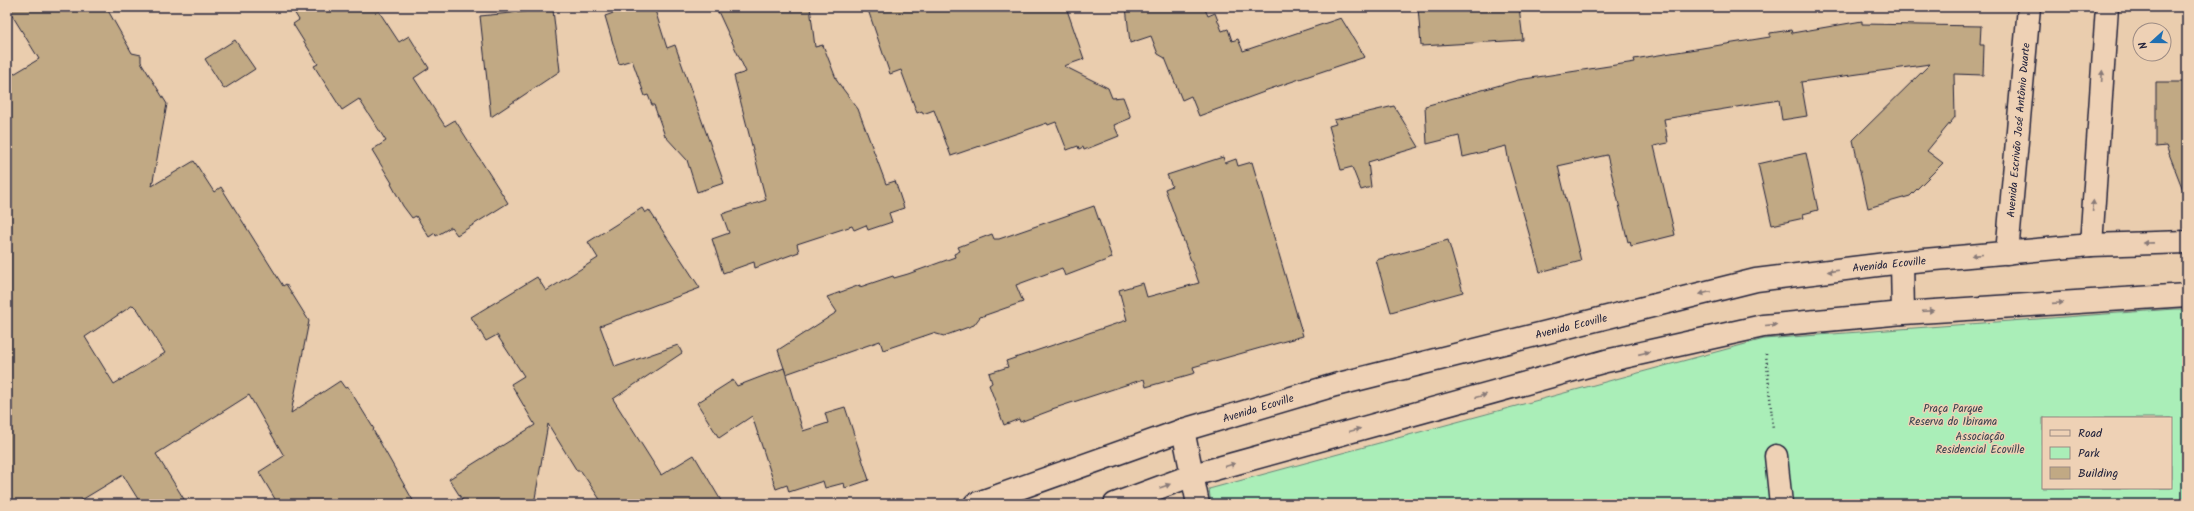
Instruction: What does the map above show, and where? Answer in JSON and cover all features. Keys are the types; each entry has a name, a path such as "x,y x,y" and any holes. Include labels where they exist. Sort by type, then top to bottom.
{"street":[{"name":"Avenida Escrivão José Antônio Duarte","path":"2007,253 2029,7"},
{"path":"2091,245 2107,7"},
{"name":"Avenida Ecoville","path":"975,504 1183,430 1380,373 1756,280 1902,262 2091,245 2187,242"},
{"path":"1902,262 1903,313"},
{"path":"1115,504 1193,476 1606,361 1763,326 1903,313 2187,295"},
{"path":"1183,430 1198,504"},
{"path":"1776,456 1780,504"}],"path":[{"path":"1763,326 1776,456"}],"green space":[{"name":"Praça Parque Reserva do Ibirama","path":"2187,309 2187,504 1211,504 1209,489 1764,339"}],"building":[{"path":"7,7 106,7 132,53 141,55 141,62 167,104 152,186 194,161 214,192 221,187 283,286 286,284 309,321 291,413 340,381 345,388 348,387 374,429 373,430 415,504 278,504 259,472 284,456 249,395 156,454 187,504 141,504 123,475 75,504 7,504 7,78 39,59","holes":["133,305 138,310 165,353 114,384 85,337"]},
{"path":"291,7 376,7 399,42 409,36 429,68 414,78 445,126 455,120 508,203 457,235 451,227 436,236 435,233 429,237 416,216 412,218 403,206 391,184 392,183 372,150 386,141 359,99 342,110 314,66 318,64 293,24 299,20"},
{"path":"630,7 654,7 667,48 675,45 724,183 697,192 687,160 665,136 654,105 652,105 648,95 645,96 632,60 619,64 605,16"},
{"path":"716,7 810,7 815,47 823,45 837,81 858,109 886,184 895,181 904,208 889,213 892,222 868,230 866,225 854,230 852,226 797,244 799,252 755,268 754,262 723,273 712,239 729,233 722,214 766,200 734,76 746,72"},
{"path":"867,7 1066,7 1084,59 1064,66 1108,88 1112,98 1123,97 1131,118 1114,125 1119,136 1084,150 1083,147 1079,149 1078,146 1067,150 1056,122 1048,125 1047,123 951,156 934,110 923,114 922,111 917,113 901,70 890,74"},
{"path":"1126,7 1204,7 1208,16 1215,13 1222,31 1228,29 1232,41 1238,39 1243,51 1341,18 1365,57 1264,91 1199,116 1191,96 1182,100 1165,58 1158,54 1151,36 1130,43"},
{"path":"1418,7 1519,7 1523,40 1421,46"},
{"path":"553,10 560,71 491,117 480,16"},
{"path":"1862,21 1862,24 1981,26 1980,45 1984,45 1983,75 1954,74 1955,117 1927,151 1943,163 1910,196 1868,208 1853,140 1930,64 1801,82 1807,116 1782,120 1779,100 1664,119 1668,143 1654,146 1675,235 1631,246 1630,241 1628,242 1607,155 1558,166 1581,261 1540,272 1509,163 1506,146 1463,157 1459,136 1427,144 1425,106 1518,80 1635,62 1634,59 1770,37 1770,33 1791,30 1792,33"},
{"path":"235,40 255,69 224,89 205,59"},
{"path":"2156,82 2187,82 2187,195 2185,195 2166,146 2156,147"},
{"path":"1394,106 1419,147 1368,162 1371,187 1361,190 1352,167 1341,170 1329,126 1336,124 1334,120"},
{"path":"1806,153 1818,210 1803,214 1804,218 1772,225 1758,164"},
{"path":"1223,157 1225,163 1236,159 1238,166 1252,162 1303,336 1193,367 1195,373 1146,387 1144,379 1052,409 1020,422 1019,419 1004,425 989,385 992,383 989,373 1008,367 1006,361 1127,320 1119,290 1143,283 1147,297 1199,283 1165,189 1172,186 1167,175"},
{"path":"1094,206 1112,258 1065,276 1062,268 1016,285 1023,302 980,317 974,325 944,336 933,333 883,350 880,341 786,374 778,350 837,312 827,297 860,285 860,287 893,276 894,278 908,274 955,257 954,254 960,251 958,247 992,234 994,239 999,239"},
{"path":"642,208 645,213 649,210 700,288 600,326 615,367 678,345 682,353 613,399 661,475 694,455 723,504 603,504 581,471 577,471 548,424 534,504 465,504 449,479 535,425 511,384 524,376 497,335 486,341 471,317 537,277 546,291 598,258 588,242"},
{"path":"1448,240 1463,292 1391,312 1376,260"},
{"path":"784,368 803,431 828,423 825,413 845,407 869,480 845,488 844,483 825,488 823,481 789,492 787,485 776,489 752,416 719,438 697,403 733,380 737,386"}],"park label":[{"name":"Associação Residencial Ecoville","path":"1980,442"}]}
